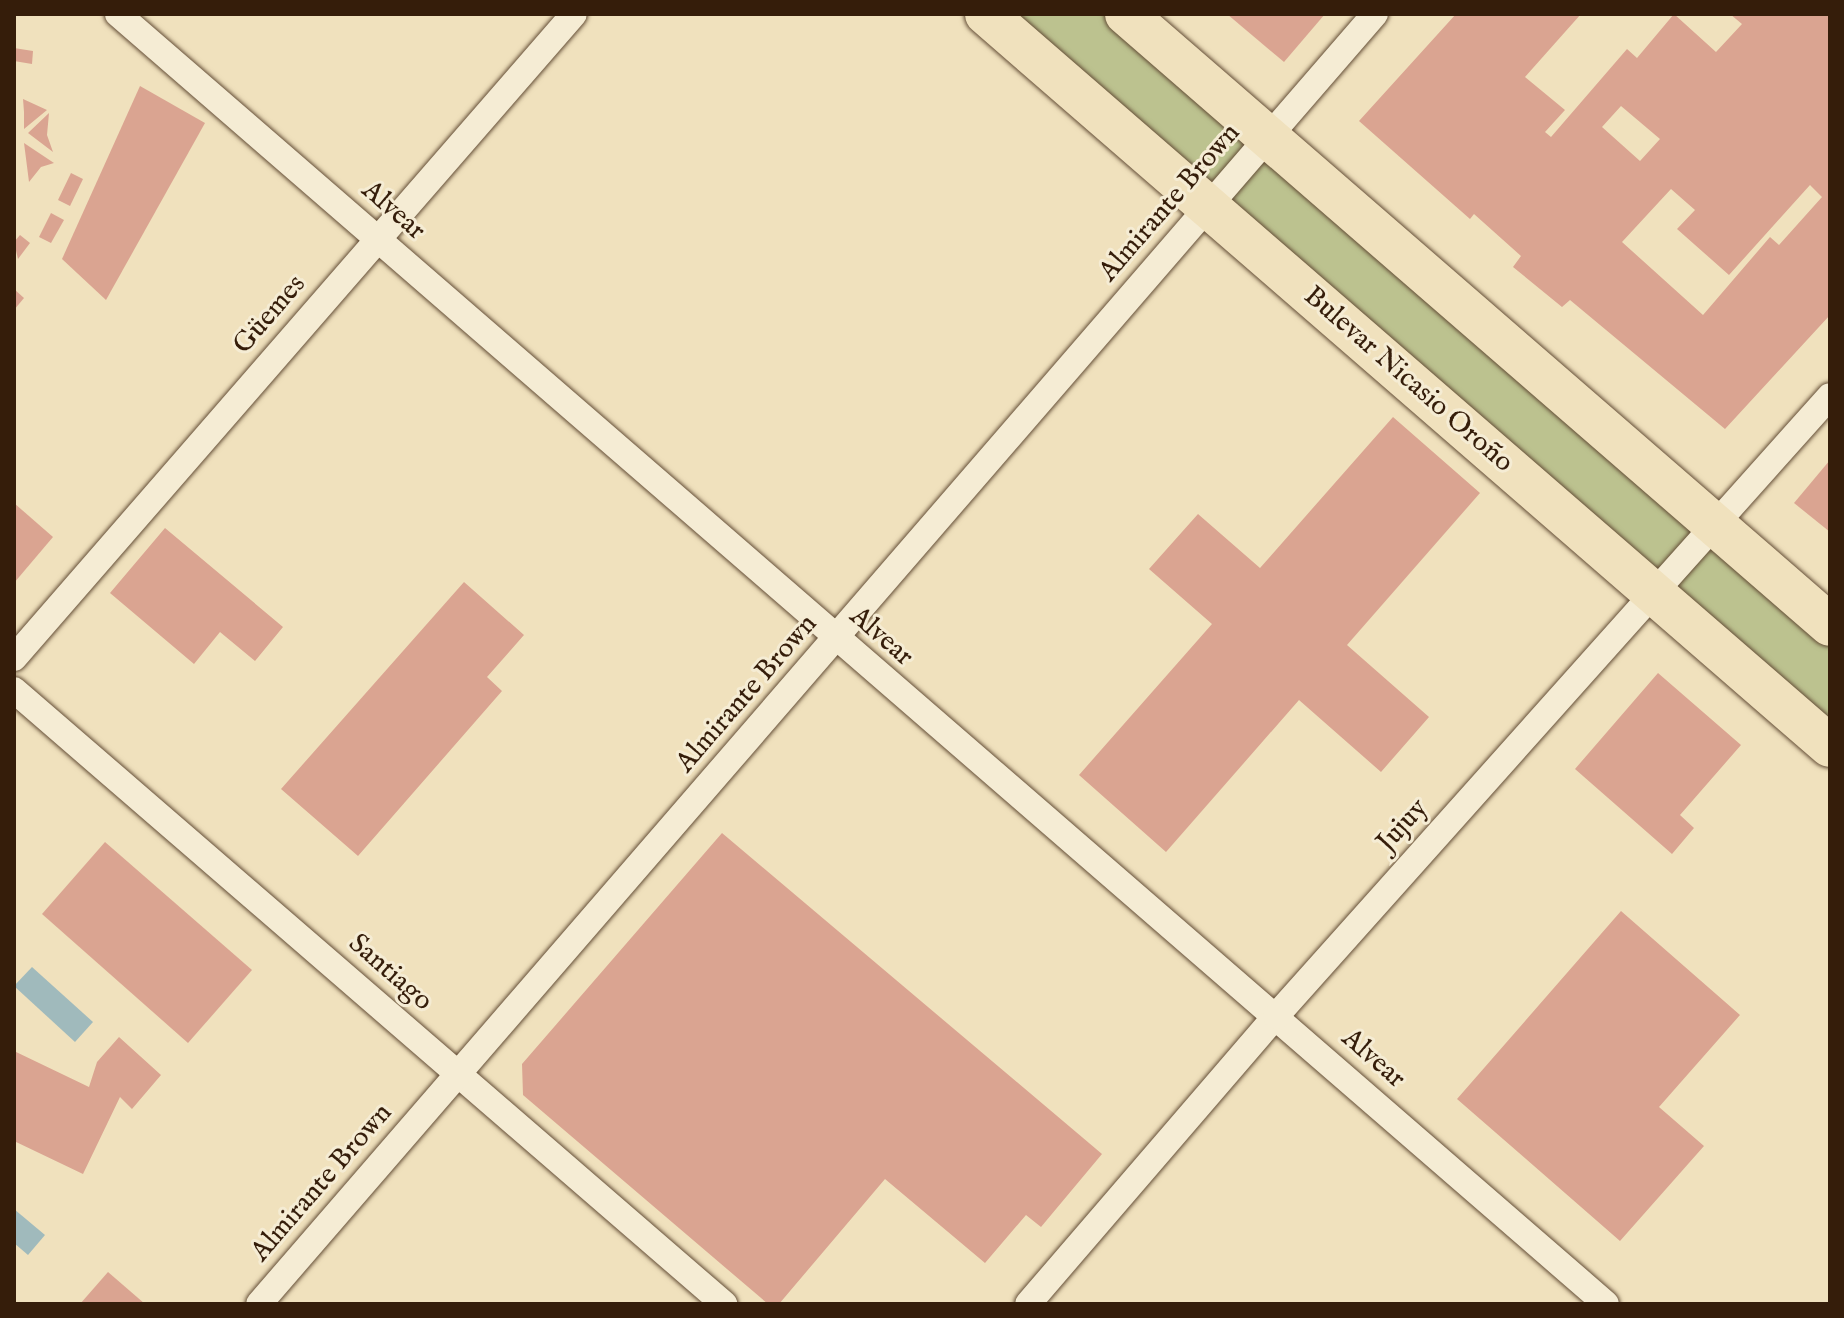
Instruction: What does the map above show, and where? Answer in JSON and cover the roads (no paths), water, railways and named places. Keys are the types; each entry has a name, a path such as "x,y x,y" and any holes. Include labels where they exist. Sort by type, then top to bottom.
{"main road":[{"name":"Bulevar Nicasio Oroño","path":"986,14 1830,746"},
{"path":"1126,14 1830,625"}],"street":[{"name":"Alvear","path":"118,14 836,640 1276,1016 1606,1304"},
{"name":"Güemes","path":"14,658 574,14"},
{"name":"Almirante Brown","path":"259,1304 1375,14"},
{"name":"Jujuy","path":"1028,1304 1276,1016 1830,396"},
{"name":"Santiago","path":"14,690 724,1304"}],"water":[{"path":"32,967 93,1022 75,1042 14,986"},
{"path":"14,1209 45,1235 28,1255 14,1243"}]}
